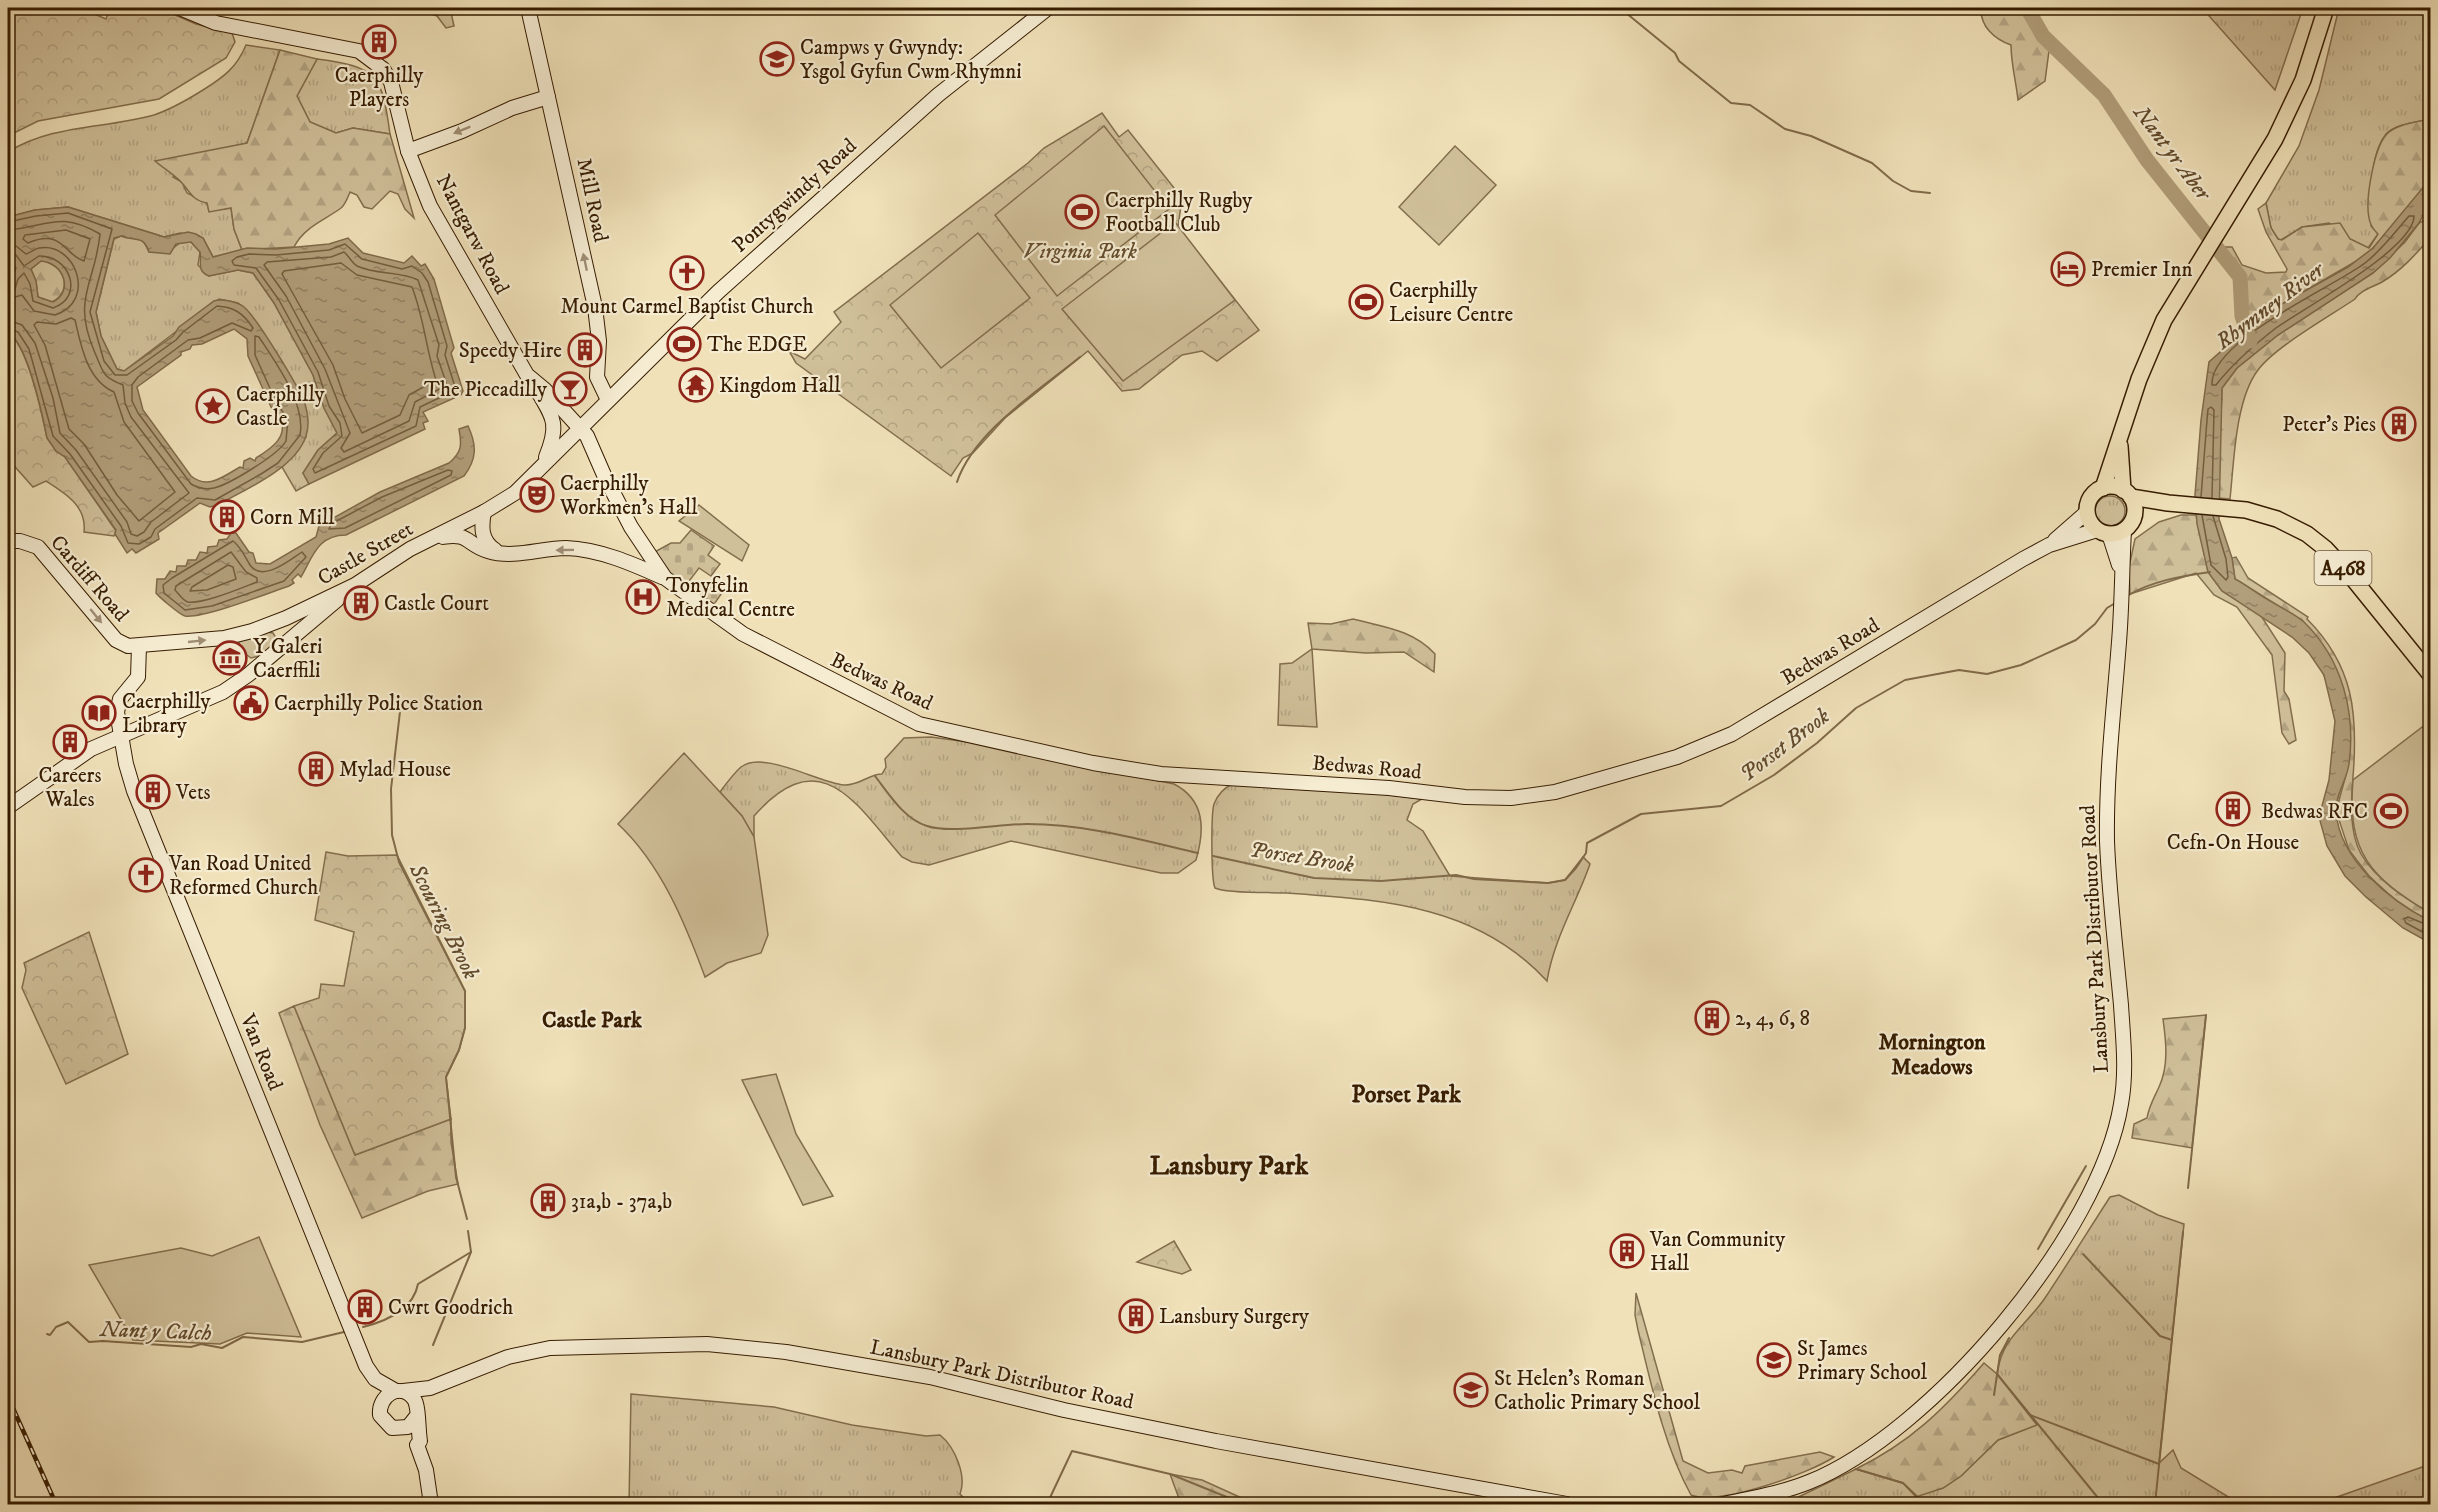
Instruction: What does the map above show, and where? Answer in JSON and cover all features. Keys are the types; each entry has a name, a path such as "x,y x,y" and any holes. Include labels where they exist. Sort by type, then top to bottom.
{"main road":[{"name":"Nantgarw Road","path":"180,8 216,23 359,51 371,59 391,82 408,151 430,206 527,375 545,396"},
{"name":"Mill Road","path":"528,8 595,307 599,341 597,377 604,404"},
{"name":"Pontygwindy Road","path":"580,427 718,292 883,144 1048,8"},
{"path":"2103,532 2092,525 2087,512 2090,498 2103,488 2120,443 2139,379 2159,331 2203,253 2257,171 2285,118 2308,67 2326,8"},
{"path":"408,151 462,131 515,106 548,98"},
{"path":"545,396 586,413 604,404"},
{"path":"545,396 565,423 580,427 594,448 604,475 631,527 665,578"},
{"path":"541,467 554,438 555,427 545,396"},
{"path":"594,448 604,404"},
{"name":"Castle Street","path":"139,646 217,639 259,628 355,585 387,562 484,512 515,493 580,427"},
{"path":"2120,443 2127,494 2134,510 2128,526"},
{"name":"A468","path":"2103,488 2168,504 2225,506 2277,519 2317,540 2350,575 2430,674"},
{"name":"A468","path":"2103,532 2128,526 2168,504"},
{"path":"484,512 482,529 485,539 492,548 500,552"},
{"path":"2049,545 2087,512"},
{"name":"Lansbury Park Distributor Road","path":"1724,1504 1809,1482 1862,1454 1917,1413 2001,1326 2048,1263 2084,1208 2102,1172 2119,1115 2124,1066 2107,831 2108,775 2122,576 2128,526"},
{"path":"622,560 632,548 631,527"},
{"path":"2049,545 2103,532"},
{"name":"Lansbury Park Distributor Road","path":"2103,532 2122,576"},
{"path":"429,540 462,536 489,551 500,552 541,552 566,548 622,560 665,578"},
{"name":"Cardiff Road","path":"8,541 20,541 38,547 118,642 139,646"},
{"name":"Bedwas Road","path":"665,578 743,634 897,714 937,729 1161,774 1389,788 1465,797 1511,798 1555,792 1620,774 1690,753 1732,734 2049,545"},
{"path":"8,807 91,749 224,692 355,585"},
{"path":"259,628 276,630 281,646"},
{"name":"Van Road","path":"139,646 138,677 124,692 118,705 120,736 126,764 158,851 366,1366 375,1379 382,1401"},
{"name":"Lansbury Park Distributor Road","path":"399,1391 430,1388 485,1364 550,1348 707,1344 786,1352 930,1377 1064,1410 1216,1441 1567,1504"},
{"path":"375,1379 414,1399 420,1441 417,1445"},
{"path":"398,1429 408,1427 417,1414 421,1400 430,1388"},
{"path":"399,1391 382,1401 380,1411 382,1419 388,1426 398,1429 417,1445 426,1470 431,1504"}],"green space":[{"path":"8,8 80,8 106,19 110,8 159,8 196,24 232,33 235,42 226,58 159,99 38,121 8,136"},
{"path":"415,8 450,8 454,26 446,28 437,16"},
{"path":"1981,8 2027,8 2050,43 2045,81 2018,100 2011,45 1989,31 1983,21"},
{"path":"2202,8 2303,8 2275,90"},
{"path":"2339,8 2430,8 2430,119 2395,128 2386,134 2380,143 2376,154 2371,191 2371,226 2378,234 2368,248 2350,239 2329,223 2302,227 2281,240 2278,239 2271,228 2266,203 2299,146 2319,90"},
{"path":"246,45 280,50 247,143 173,177 182,182 187,193 207,203 209,211 231,208 234,229 242,250 213,257 203,238 180,233 164,237 68,207 35,210 8,217 8,152 43,136 135,119 167,110 223,76 234,65"},
{"path":"280,50 317,59 297,96 310,122 336,133 353,128 390,134 414,218 405,209 398,194 390,191 372,209 364,207 357,195 350,192 342,207 303,234 294,247 242,250 234,229 231,208 209,212 207,203 195,198 179,180 155,161 247,143"},
{"path":"317,59 353,66 373,77 384,99 390,134 353,128 336,133 310,122 297,96"},
{"name":"Virginia Park","path":"1102,113 1119,137 1128,130 1182,198 1178,227 1259,330 1217,361 1202,351 1182,355 1139,389 1122,391 1088,351 1005,418 973,453 963,458 951,476 796,363 789,351 805,359 841,322 834,312 1028,163 1044,148"},
{"path":"2430,119 2430,179 2415,200 2373,248 2360,259 2273,309 2260,321 2247,320 2246,278 2224,247 2232,247 2242,265 2266,273 2286,272 2287,269 2266,232 2258,209 2266,203 2271,228 2278,239 2282,240 2302,227 2340,223 2350,239 2369,248 2378,234 2369,220 2368,199 2374,162 2382,142 2386,135 2395,128"},
{"name":"Caerphilly Rugby Football Club","path":"1104,126 1169,209 1057,296 995,215"},
{"path":"1455,146 1496,185 1439,245 1399,207"},
{"path":"2430,217 2430,238 2402,267 2389,278 2363,291 2355,299 2290,342 2258,370 2244,398 2240,415 2230,499 2218,498 2222,388 2237,368 2278,335 2373,273 2405,242 2419,223"},
{"path":"1175,222 1235,300 1123,381 1062,309"},
{"path":"978,233 1030,298 941,368 890,305"},
{"path":"121,236 143,240 149,252 172,249 181,242 191,242 200,252 198,265 209,276 238,270 253,273 274,303 313,375 324,408 337,433 318,450 303,473 309,484 296,491 282,467 306,437 307,420 304,403 251,315 238,303 219,299 124,371 117,369 101,336 96,312 114,239"},
{"path":"8,257 16,268 10,286 8,313"},
{"path":"41,261 56,267 63,278 63,291 52,302 38,297 36,281 31,269"},
{"path":"8,332 15,339 28,365 47,438 56,451 65,457 116,531 114,536 84,532 82,515 73,501 46,481 33,487 8,459"},
{"path":"2110,496 2121,500 2125,511 2121,522 2110,526 2099,522 2095,511 2099,500"},
{"path":"699,505 749,545 742,561 679,521"},
{"path":"2181,515 2196,515 2208,572 2222,591 2260,614 2285,653 2284,691 2289,699 2296,740 2289,744 2282,733 2272,655 2237,607 2214,595 2196,573 2130,594 2129,567 2135,539 2159,522"},
{"path":"691,530 714,546 708,555 720,564 711,576 699,568 686,585 699,595 709,582 724,590 712,607 675,581 651,554 671,543 680,543"},
{"path":"2236,557 2248,578 2308,617 2307,619 2335,655 2350,692 2353,712 2355,732 2352,816 2357,845 2375,872 2401,895 2430,913 2430,921 2404,908 2369,876 2349,850 2336,811 2346,775 2350,743 2303,621 2235,579 2232,558"},
{"path":"1353,619 1408,634 1435,654 1434,672 1404,652 1366,653 1312,649 1308,623 1331,624"},
{"path":"267,632 273,633 278,641 266,654 251,658 240,650 238,639"},
{"path":"1312,649 1317,727 1278,725 1280,664 1292,663"},
{"name":"Bedwas RFC","path":"2430,721 2430,913 2392,887 2367,860 2359,845 2354,827 2352,805 2353,780"},
{"path":"931,737 975,743 1174,784 1192,798 1200,816 1201,837 1196,860 1178,873 1161,873 1011,841 929,865 912,862 902,857 853,801 836,788 818,782 799,783 778,794 754,816 754,837 742,816 720,792 741,767 763,762 791,768 833,783 854,784 882,774 886,767 885,759 904,738"},
{"path":"684,753 742,816 754,837 768,935 761,953 727,963 705,977 670,895 647,857 618,824"},
{"path":"1233,784 1358,791 1422,799 1413,804 1407,820 1423,831 1450,876 1548,883 1565,880 1583,857 1590,864 1560,936 1547,981 1520,956 1490,936 1460,922 1427,911 1359,899 1239,892 1215,888 1212,846 1214,804 1221,792"},
{"path":"326,852 348,856 397,855 465,991 465,1028 459,1050 446,1077 451,1119 355,1155 294,1006 319,998 321,984 344,986 354,932 315,920"},
{"path":"89,932 128,1054 66,1084 22,988 26,970 24,963"},
{"path":"294,1006 355,1155 451,1119 451,1142 458,1184 428,1191 362,1218 320,1125 279,1013"},
{"path":"2206,1015 2192,1148 2132,1138 2134,1124 2147,1118 2162,1079 2166,1053 2163,1019"},
{"path":"776,1074 796,1134 833,1196 803,1205 742,1080"},
{"path":"2119,1195 2158,1215 2184,1224 2159,1463 2173,1450 2181,1468 2240,1504 1784,1504 1856,1469 1903,1483 1916,1496 1943,1488 1961,1476 1998,1440 2036,1425 1997,1374 2000,1361 2009,1341 2045,1298 2110,1197"},
{"path":"259,1237 301,1337 247,1333 220,1344 133,1340 89,1265 181,1248 212,1256"},
{"path":"1174,1241 1191,1270 1182,1274 1137,1262"},
{"path":"1636,1293 1683,1461 1708,1473 1732,1470 1742,1473 1745,1466 1820,1452 1834,1457 1805,1472 1763,1487 1721,1496 1691,1495 1673,1456 1653,1393 1635,1315"},
{"path":"1984,1363 1997,1374 2037,1425 1998,1440 1961,1476 1943,1488 1916,1497 1903,1483 1856,1469 1894,1448 1926,1423"},
{"path":"631,1394 774,1407 852,1425 926,1436 940,1435 955,1454 962,1479 960,1494 970,1504 629,1504"},
{"path":"2428,1465 2430,1504 2317,1504"},
{"path":"1170,1474 1202,1480 1255,1504 1181,1504"}],"water":[{"path":"2430,179 2430,202 2419,223 2390,258 2373,273 2278,335 2237,368 2222,388 2219,519 2232,558 2235,579 2304,622 2328,652 2337,669 2348,706 2351,744 2348,770 2336,806 2340,830 2357,863 2370,877 2399,902 2430,921 2430,943 2403,928 2366,897 2345,876 2327,846 2319,817 2329,780 2335,721 2324,675 2309,653 2292,637 2222,591 2208,572 2197,524 2195,495 2201,420 2209,362 2246,329 2273,309 2348,267 2373,248"},
{"path":"68,207 164,237 188,232 196,234 203,238 213,257 247,248 276,249 329,244 348,238 363,253 404,263 412,256 421,266 425,264 434,279 454,348 451,353 463,391 461,395 423,412 428,421 423,423 425,429 309,484 303,473 318,450 337,433 324,408 313,375 274,303 253,273 238,270 209,276 205,274 200,266 200,252 191,242 176,244 170,254 149,252 147,246 138,240 121,236 114,238 96,312 101,336 117,369 124,371 173,336 179,327 214,301 234,302 244,307 250,314 277,353 301,395 308,420 306,436 300,448 281,468 217,505 210,507 200,503 158,533 159,539 136,553 132,549 127,553 115,534 116,530 65,457 56,451 47,438 28,365 15,339 8,332 10,286 16,268 8,257 8,217 35,210","holes":["41,261 56,267 64,278 63,291 53,302 38,297 36,281 31,269","234,329 247,339 248,356 272,409 280,416 281,436 255,461 250,458 244,461 243,468 240,467 216,480 204,482 191,476 143,410 137,387 181,355 181,352 190,349 192,345 202,344"]},
{"path":"468,426 473,439 474,452 471,464 464,476 346,535 329,539 313,554 301,577 298,574 292,580 294,583 289,586 220,610 194,616 182,615 156,593 157,579 165,579 170,571 176,572 177,566 186,566 188,560 196,560 200,552 207,553 208,547 217,546 219,540 227,539 231,533 236,533 249,552 253,553 256,563 270,564 316,537 319,526 380,492 449,463 460,448 459,429"}],"waterway":[{"path":"1620,8 1675,53 1679,61 1731,103 1750,105 1785,129 1811,136 1872,163 1893,181 1911,191 1930,193"},
{"name":"Nant yr Aber","path":"2027,8 2043,36 2104,95 2147,160 2240,277 2242,316 2250,341"},
{"path":"957,482 966,463 993,429 1080,357"},
{"name":"Porset Brook","path":"2127,596 2156,583 2210,572"},
{"name":"Porset Brook","path":"1213,856 1314,878 1381,881 1456,875 1474,879 1548,883 1565,880 1586,853 1587,843 1641,814 1721,806 1774,775 1817,743 1856,708 1905,680 1959,670 1987,674 2021,665 2076,640 2095,624 2107,608 2117,602"},
{"name":"Scouring Brook","path":"401,703 391,789 392,835 399,862 465,991 465,1028 459,1050 446,1077 456,1177 467,1219"},
{"name":"Porset Brook","path":"875,776 904,812 927,826 949,829 1016,824 1071,827 1198,853"},
{"path":"2188,1188 2206,1015"},
{"path":"2038,1249 2086,1166"},
{"name":"Scouring Brook","path":"433,1345 471,1252 468,1231"},
{"path":"2155,1504 2183,1232"},
{"name":"Nant y Calch","path":"363,1327 398,1313 411,1301 418,1284 471,1252"},
{"path":"2083,1254 2160,1336 2172,1340"},
{"name":"Nant y Calch","path":"47,1334 50,1335 56,1327 68,1322 89,1342 191,1347 201,1344 222,1348 243,1337 302,1342 344,1332"},
{"path":"1994,1395 2000,1355 2009,1338"},
{"path":"1997,1374 2103,1504"},
{"path":"2030,1415 2159,1464"},
{"path":"1047,1504 1072,1451 1170,1474 1244,1504"},
{"path":"1856,1469 1903,1483 1925,1504"}],"railway":[{"path":"8,1397 56,1504"}],"place":[{"name":"Caerphilly Players","path":"379,42"},
{"name":"Campws y Gwyndy: Ysgol Gyfun Cwm Rhymni","path":"777,59"},
{"name":"Caerphilly Rugby Football Club","path":"1082,212"},
{"name":"Premier Inn","path":"2068,269"},
{"name":"Mount Carmel Baptist Church","path":"687,273"},
{"name":"Caerphilly Leisure Centre","path":"1366,302"},
{"name":"The EDGE","path":"684,344"},
{"name":"Speedy Hire","path":"585,350"},
{"name":"Kingdom Hall","path":"696,385"},
{"name":"The Piccadilly","path":"570,389"},
{"name":"Caerphilly Castle","path":"213,406"},
{"name":"Peter's Pies","path":"2399,424"},
{"name":"Caerphilly Workmen's Hall","path":"537,495"},
{"name":"Corn Mill","path":"227,517"},
{"name":"Tonyfelin Medical Centre","path":"643,597"},
{"name":"Castle Court","path":"361,603"},
{"name":"Y Galeri Caerffili","path":"230,658"},
{"name":"Caerphilly Police Station","path":"251,703"},
{"name":"Caerphilly Library","path":"99,713"},
{"name":"Careers Wales","path":"70,742"},
{"name":"Mylad House","path":"316,769"},
{"name":"Vets","path":"153,792"},
{"name":"Cefn-On House","path":"2233,809"},
{"name":"Bedwas RFC","path":"2391,811"},
{"name":"Van Road United Reformed Church","path":"146,875"},
{"name":"2, 4, 6, 8","path":"1712,1018"},
{"name":"31a,b - 37a,b","path":"548,1201"},
{"name":"Van Community Hall","path":"1627,1251"},
{"name":"Cwrt Goodrich","path":"365,1307"},
{"name":"Lansbury Surgery","path":"1136,1316"},
{"name":"St James Primary School","path":"1774,1360"},
{"name":"St Helen's Roman Catholic Primary School","path":"1471,1390"}],"district":[{"name":"Castle Park","path":"592,1019"},
{"name":"Mornington Meadows","path":"1932,1054"},
{"name":"Porset Park","path":"1406,1094"},
{"name":"Lansbury Park","path":"1229,1165"}],"water label":[{"name":"Rhymney River","path":"2269,305"}]}
